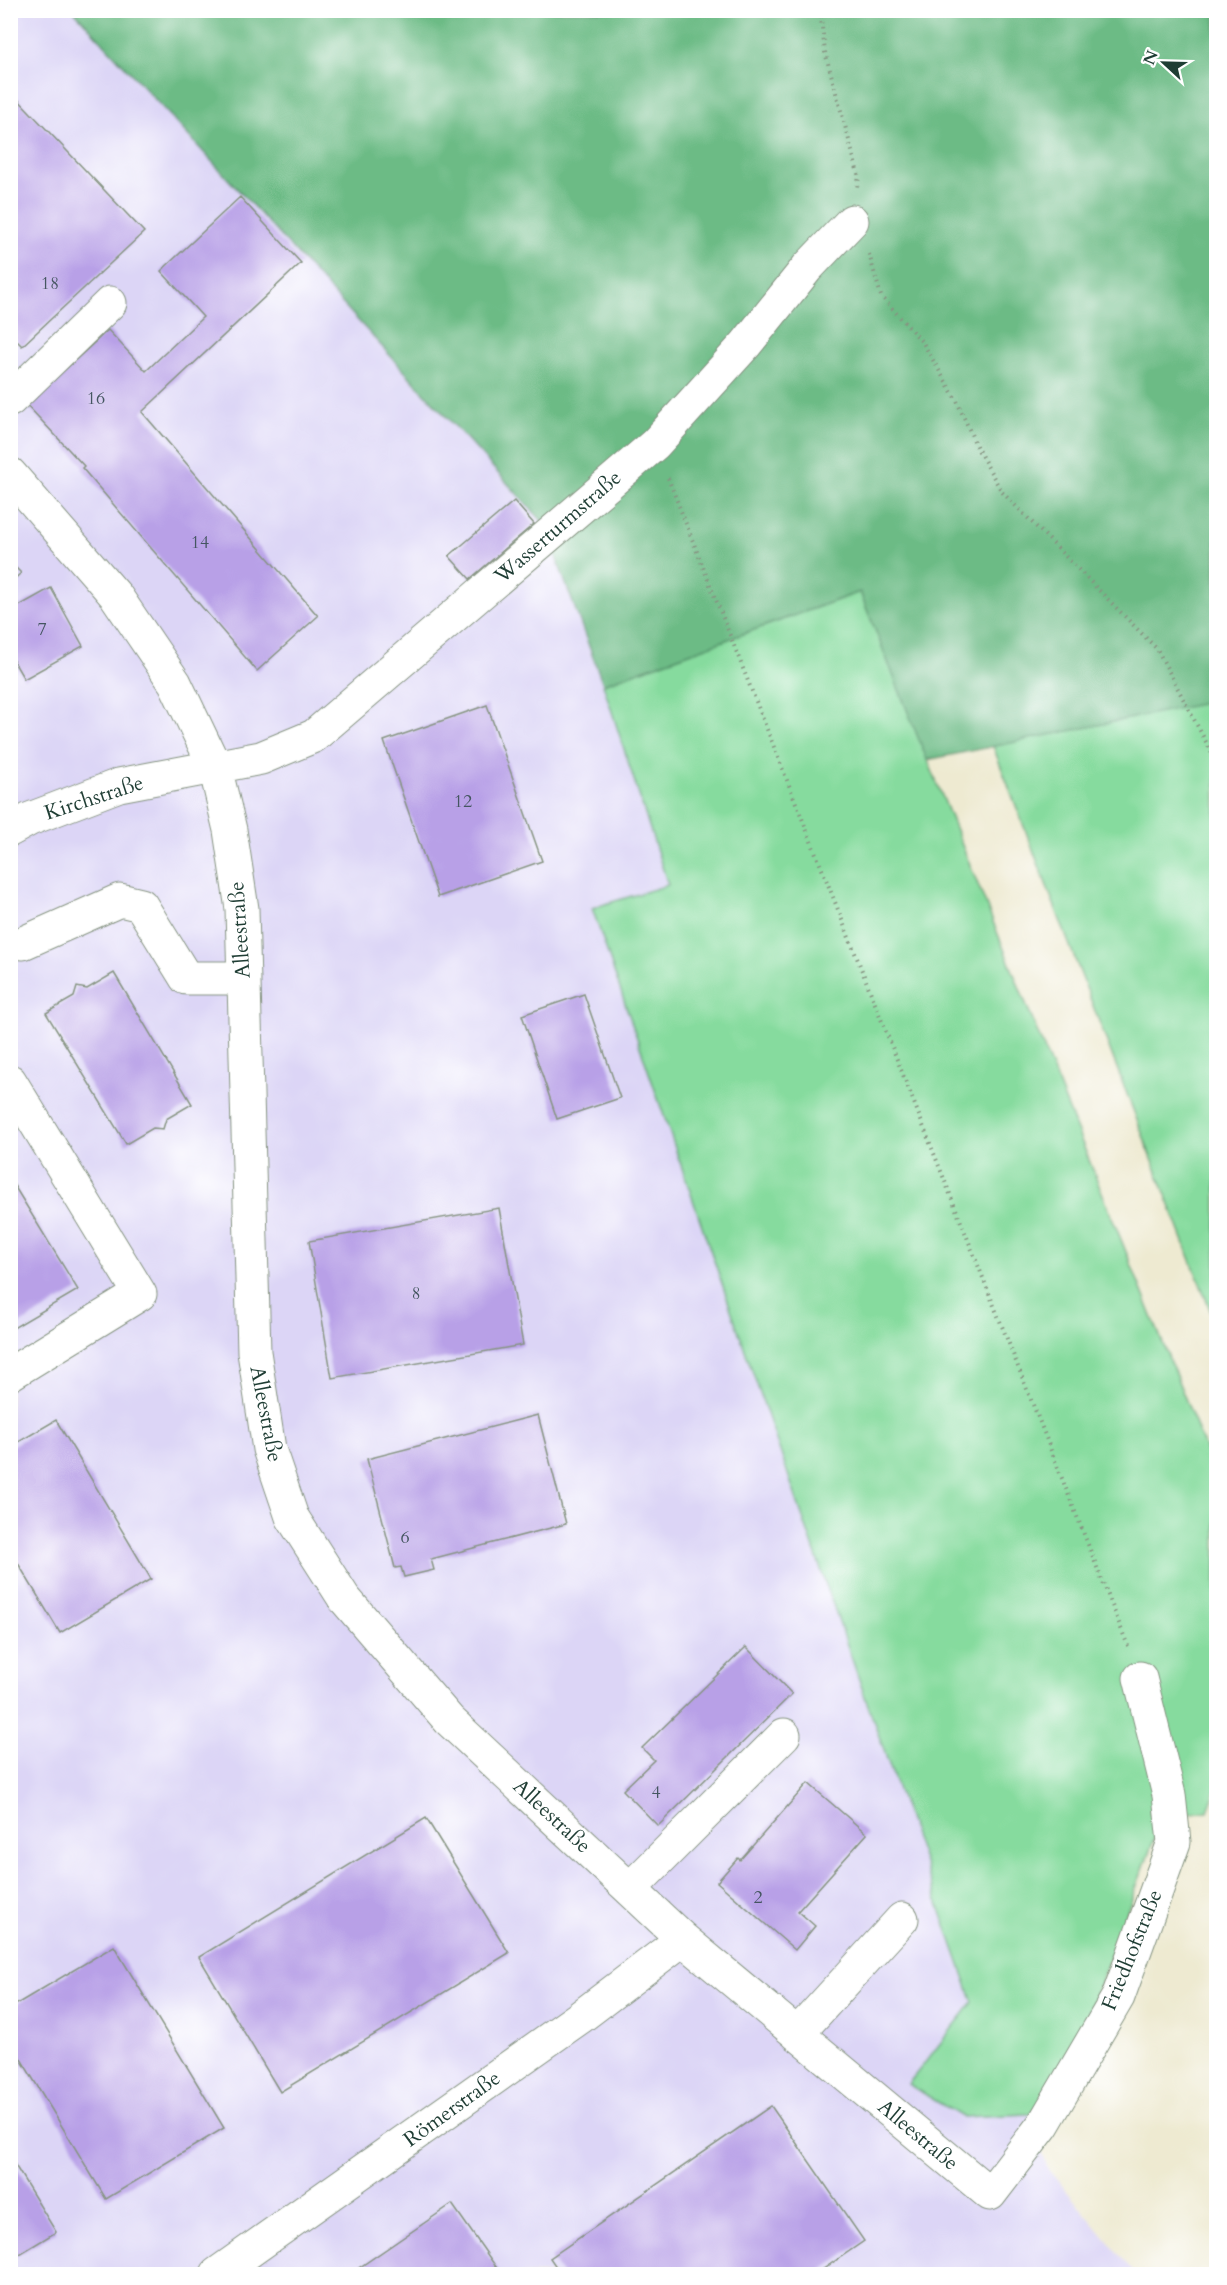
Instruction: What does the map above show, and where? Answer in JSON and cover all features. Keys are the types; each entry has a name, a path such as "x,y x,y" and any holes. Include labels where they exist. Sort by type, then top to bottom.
{"street":[{"name":"Wasserturmstraße","path":"215,767 261,758 314,736 655,444 746,344 807,268 852,221"},
{"path":"10,400 110,303"},
{"name":"Alleestraße","path":"10,474 116,596 175,683 215,767 230,830 240,897 254,1352 269,1449 292,1517 344,1598 449,1720 683,1939 990,2194"},
{"name":"Kirchstraße","path":"10,830 30,819 119,785 215,767"},
{"path":"23,943 120,900 141,905 186,978 244,978"},
{"path":"10,1081 140,1294 10,1374"},
{"name":"Friedhofstraße","path":"990,2194 1043,2125 1118,1997 1174,1842 1169,1795 1140,1678"},
{"path":"630,1888 784,1736"},
{"path":"798,2034 902,1919"},
{"name":"Römerstraße","path":"217,2274 579,2018 683,1939"}],"path":[{"path":"820,10 825,52 859,177 852,221 867,248 881,296 923,343 957,401 977,448 1002,492 1157,649 1216,761"},
{"path":"655,444 1140,1678"}],"shaded area":[{"path":"74,10 543,522 603,684 668,885 592,909 863,1691 974,2002 909,2084 962,2117 1030,2114 1047,2167 1135,2274 11,2274 10,11"}],"green space":[{"path":"74,11 1216,11 1216,701 927,760 860,592 603,684 543,522"},
{"path":"1216,111 1216,1325 949,632"},
{"path":"860,592 1216,1475 1216,1789 1208,1811 1163,1816 1062,2084 1030,2114 962,2117 908,2084 973,2002 592,908 668,885 603,684"}],"building":[{"path":"10,91 144,232 22,346 10,334"},
{"path":"240,197 301,263 142,412 318,616 257,671 82,468 84,466 27,405 108,330 146,371 203,317 161,271"},
{"path":"514,501 534,524 470,579 449,556"},
{"path":"10,562 21,573 10,583"},
{"path":"51,588 83,646 24,679 10,655 10,611"},
{"path":"487,705 542,861 438,897 384,741"},
{"path":"114,973 192,1104 166,1119 163,1129 153,1128 126,1144 46,1013 74,997 77,987 87,989"},
{"path":"584,994 620,1098 557,1119 522,1015"},
{"path":"10,1179 78,1290 10,1330"},
{"path":"499,1208 523,1345 332,1378 309,1241"},
{"path":"538,1415 566,1524 431,1559 434,1570 404,1577 401,1567 395,1568 367,1459"},
{"path":"56,1420 151,1579 60,1633 10,1550 10,1447"},
{"path":"746,1647 792,1694 658,1826 623,1790 654,1760 642,1748"},
{"path":"808,1783 867,1834 798,1911 815,1926 795,1950 717,1882 738,1858 740,1860"},
{"path":"426,1818 509,1953 280,2092 199,1957"},
{"path":"114,1946 224,2128 106,2199 10,2041 10,2008"},
{"path":"771,2106 864,2241 816,2274 561,2274 550,2258"},
{"path":"10,2157 56,2232 10,2260"},
{"path":"452,2204 501,2274 350,2274"}]}
